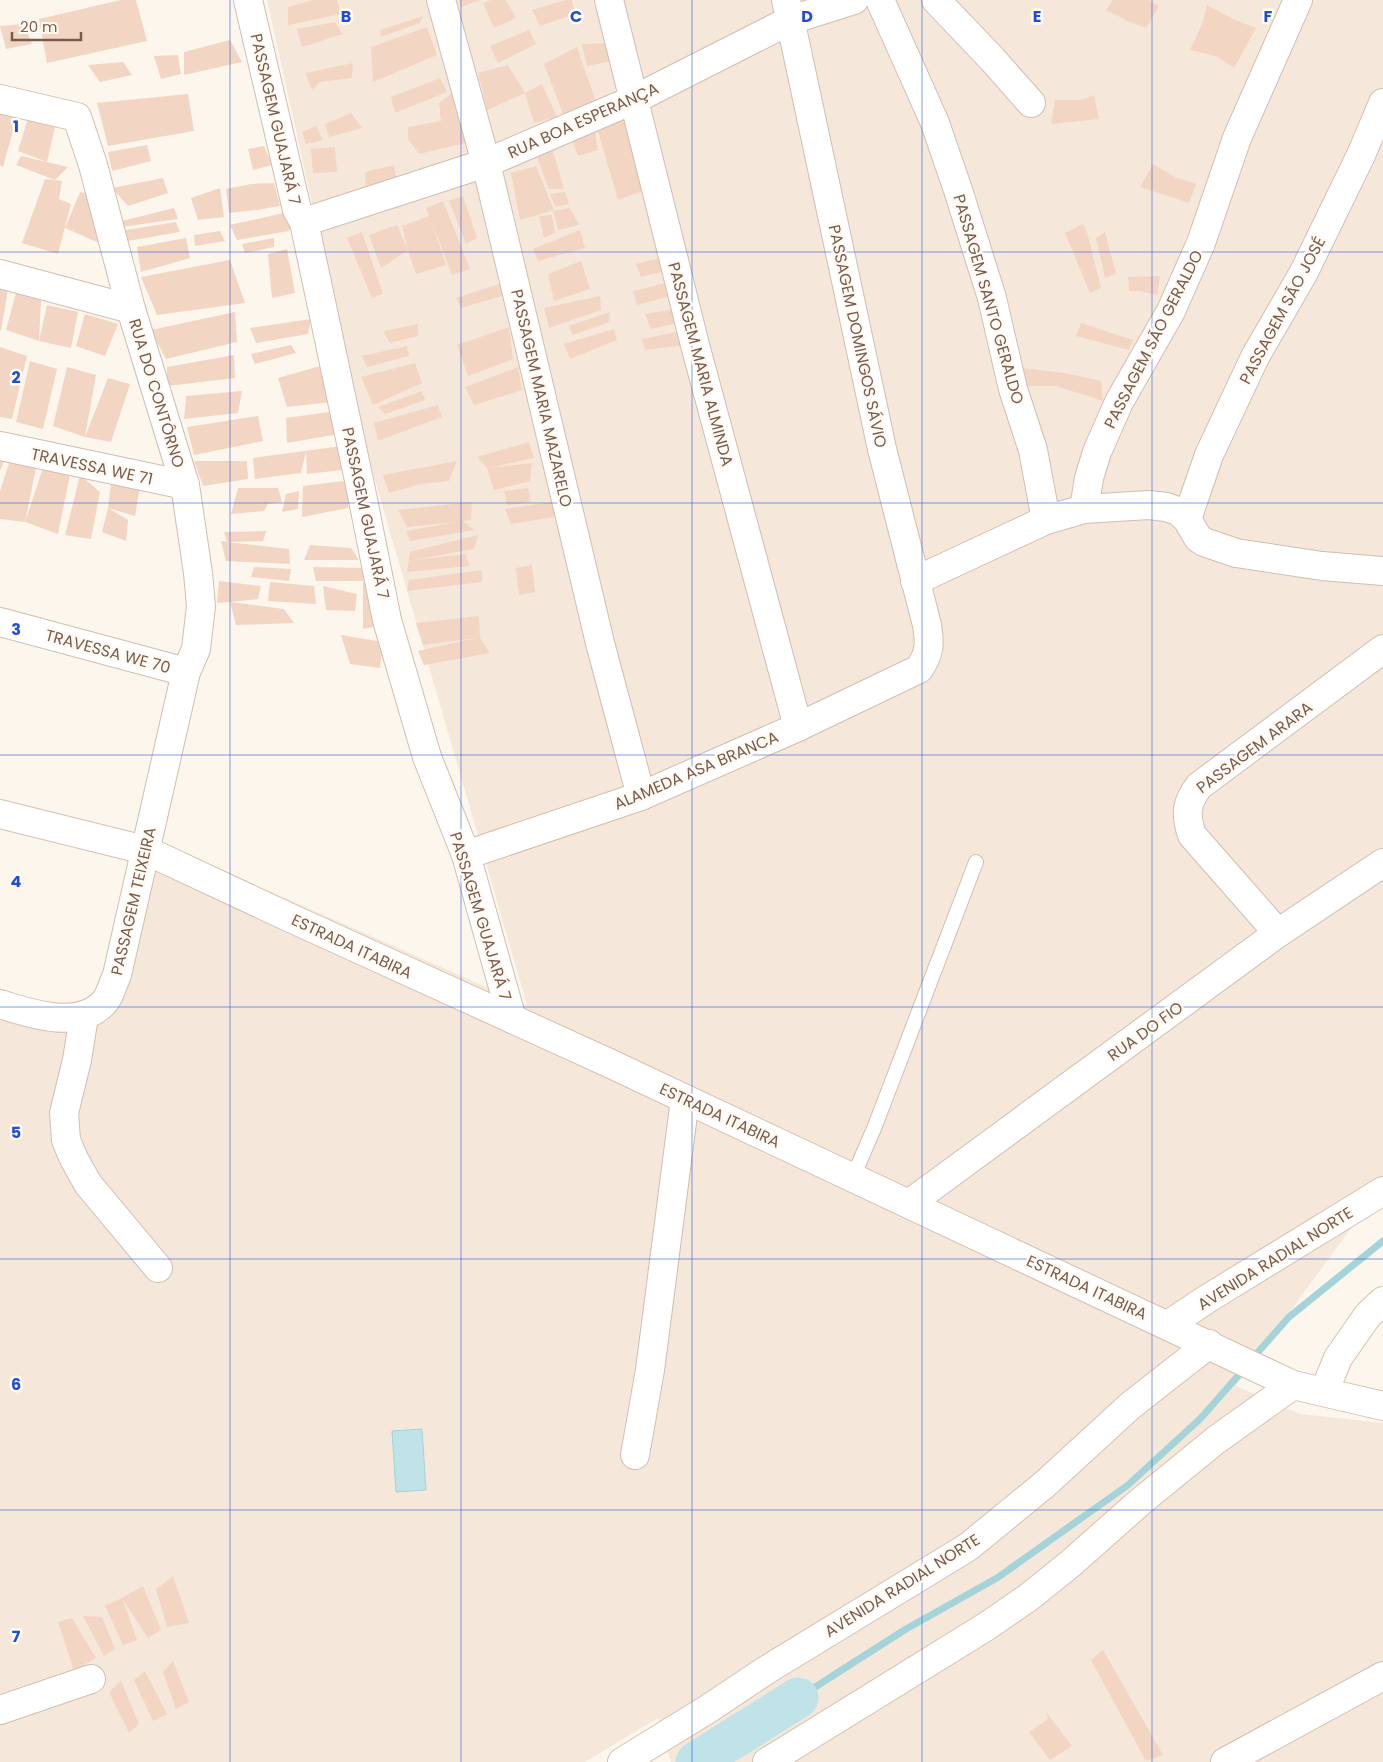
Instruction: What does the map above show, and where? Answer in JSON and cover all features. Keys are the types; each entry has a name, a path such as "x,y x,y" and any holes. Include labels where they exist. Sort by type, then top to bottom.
{"street":[{"name":"PASSAGEM GUAJARÁ 7","path":"248,0 297,210 304,222 387,620 428,757 466,855 512,1019"},
{"name":"PASSAGEM MARIA MAZARELO","path":"441,0 486,163 597,633 641,796"},
{"name":"PASSAGEM MARIA ALMINDA","path":"609,0 692,336 798,727"},
{"name":"RUA BOA ESPERANÇA","path":"304,222 486,163 633,100 788,10 854,0"},
{"name":"PASSAGEM SANTO GERALDO","path":"880,0 935,123 960,193 992,298 1013,389 1033,450 1046,520"},
{"path":"936,0 1031,103"},
{"name":"PASSAGEM SÃO GERALDO","path":"1084,509 1089,478 1097,452 1119,402 1171,311 1202,243 1236,138 1298,0"},
{"name":"PASSAGEM DOMINGOS SÁVIO","path":"788,10 882,449 927,625 929,638 927,658 920,669"},
{"name":"RUA DO CONTÔRNO","path":"0,98 77,118 93,165 131,309 185,485 201,606 196,649 186,672"},
{"name":"PASSAGEM SÃO JOSÉ","path":"1187,519 1210,455 1255,357 1304,272 1383,103"},
{"path":"0,274 131,309"},
{"name":"TRAVESSA WE 71","path":"0,446 185,485"},
{"path":"915,581 1046,520 1084,509 1149,506 1166,506 1178,511 1187,519 1198,538 1204,542 1236,553 1322,566 1383,571"},
{"name":"TRAVESSA WE 70","path":"0,622 186,672"},
{"name":"PASSAGEM ARARA","path":"1278,933 1192,835 1187,821 1190,798 1198,786 1383,649"},
{"name":"ALAMEDA ASA BRANCA","path":"466,855 641,796 798,727 920,669"},
{"name":"PASSAGEM TEIXEIRA","path":"84,1016 96,1009 106,999 117,975 186,672"},
{"name":"ESTRADA ITABIRA","path":"0,814 145,850 910,1203 1293,1385 1383,1406"},
{"name":"RUA DO FIO","path":"910,1203 1278,933 1383,863"},
{"path":"0,1004 35,1015 58,1017 84,1016 77,1060 64,1113 66,1140 74,1160 88,1184 158,1268"},
{"path":"635,1455 650,1370 685,1099"},
{"name":"AVENIDA RADIAL NORTE","path":"1168,1325 1383,1191"},
{"path":"1324,1392 1338,1358 1368,1315 1383,1301"},
{"name":"AVENIDA RADIAL NORTE","path":"622,1762 768,1669 968,1547 1045,1484 1130,1406 1209,1344"},
{"path":"767,1762 987,1626 1029,1597 1200,1453 1293,1385"},
{"path":"1225,1762 1383,1676"},
{"path":"0,1710 91,1678"}],"lane":[{"path":"853,1177 875,1126 976,862"}],"shaded area":[{"path":"267,0 1383,0 1383,1184 1236,1386 1300,1414 1383,1423 1383,1762 671,1762 658,1718 585,1762 0,1762 0,996 107,1022 161,843 527,1005 368,456"}],"water":[{"path":"422,1429 426,1490 396,1492 392,1431"}],"building":[{"path":"121,0 136,0 147,41 47,63 39,19"},
{"path":"313,0 337,0 341,14 288,25 288,7"},
{"path":"459,0 480,0 461,7"},
{"path":"491,0 506,0 516,18 494,28 483,3"},
{"path":"572,0 575,14 540,26 532,10"},
{"path":"1113,0 1149,0 1159,6 1146,28 1106,10"},
{"path":"1207,5 1235,20 1256,28 1234,68 1218,57 1190,50 1202,24"},
{"path":"423,16 420,23 381,37 380,30"},
{"path":"335,22 343,34 302,47 297,29"},
{"path":"24,24 32,44 6,49 0,26"},
{"path":"427,27 437,55 373,82 371,47"},
{"path":"529,30 536,44 498,63 490,46"},
{"path":"230,40 242,62 184,75 184,52"},
{"path":"610,43 616,60 587,66 582,44"},
{"path":"577,47 596,102 565,119 544,64"},
{"path":"178,55 181,74 161,79 154,56"},
{"path":"123,62 132,75 100,82 88,65"},
{"path":"353,63 352,78 320,82 312,90 305,73"},
{"path":"508,65 525,93 487,110 478,73"},
{"path":"440,78 447,92 395,113 391,97"},
{"path":"542,84 557,117 534,123 525,93"},
{"path":"452,93 470,142 419,154 408,139 408,127 441,121 439,103"},
{"path":"188,94 194,131 108,146 97,103"},
{"path":"1094,95 1099,119 1051,124 1055,100 1080,100"},
{"path":"0,112 17,116 3,167 0,165"},
{"path":"351,113 362,128 329,137 325,124"},
{"path":"630,117 651,188 618,200 598,131"},
{"path":"28,118 55,127 47,162 18,151"},
{"path":"316,126 323,140 306,144 302,132"},
{"path":"595,132 598,150 578,156 571,138"},
{"path":"147,145 151,161 112,171 108,152"},
{"path":"264,146 272,165 253,170 248,149"},
{"path":"335,147 337,172 313,173 311,149"},
{"path":"552,148 564,189 549,189 536,155"},
{"path":"21,156 68,167 55,180 16,165"},
{"path":"1153,164 1175,177 1196,184 1189,203 1140,187"},
{"path":"394,165 398,187 366,194 365,172"},
{"path":"536,166 554,210 520,220 511,173"},
{"path":"163,178 168,193 128,206 112,188"},
{"path":"45,179 62,181 59,199 71,204 58,254 22,243"},
{"path":"274,183 280,206 229,213 226,189 251,184"},
{"path":"220,188 224,217 198,220 191,198"},
{"path":"80,192 89,194 99,243 65,228"},
{"path":"565,192 569,204 555,207 550,194"},
{"path":"463,196 477,238 466,244 449,201"},
{"path":"443,201 470,269 452,275 432,223 446,265 416,274 402,226 429,216 426,208"},
{"path":"174,208 178,219 122,227 122,221"},
{"path":"570,208 579,225 558,230 553,211"},
{"path":"297,210 289,231 237,240 230,225"},
{"path":"552,215 555,233 544,238 539,216"},
{"path":"176,222 180,232 122,242 120,231"},
{"path":"1083,224 1087,232 1101,288 1090,293 1065,233"},
{"path":"397,225 408,250 381,268 369,235"},
{"path":"580,230 585,248 538,261 533,249"},
{"path":"220,231 225,241 195,246 194,235"},
{"path":"362,232 383,294 372,298 347,238"},
{"path":"1105,232 1116,274 1105,278 1096,238"},
{"path":"186,238 190,258 141,272 137,247"},
{"path":"274,238 274,247 245,253 242,244"},
{"path":"287,249 295,293 272,298 268,254"},
{"path":"664,257 670,270 641,277 636,264"},
{"path":"230,260 245,303 157,315 141,277"},
{"path":"581,261 590,289 554,301 548,274"},
{"path":"1160,276 1157,295 1140,291 1129,291 1128,277"},
{"path":"670,282 671,296 637,305 633,291"},
{"path":"502,283 506,295 461,308 456,298"},
{"path":"0,289 8,290 1,330 0,330"},
{"path":"17,289 41,300 39,341 6,330"},
{"path":"600,296 601,310 549,328 544,308"},
{"path":"47,305 78,312 71,348 39,341"},
{"path":"681,308 683,322 651,329 645,314"},
{"path":"235,312 237,342 166,359 151,330"},
{"path":"610,312 609,322 573,335 569,326"},
{"path":"85,314 118,324 105,356 76,346"},
{"path":"311,319 308,334 256,343 250,328"},
{"path":"1081,323 1133,340 1129,350 1076,336"},
{"path":"418,324 418,336 390,343 383,331"},
{"path":"509,327 513,359 468,376 457,345"},
{"path":"614,329 617,340 570,359 564,344"},
{"path":"681,331 685,345 645,350 642,339"},
{"path":"291,345 296,353 255,364 251,354"},
{"path":"407,346 409,356 367,367 362,356"},
{"path":"0,347 27,356 12,419 0,417"},
{"path":"234,355 235,378 167,386 167,367"},
{"path":"30,361 57,369 43,429 16,422"},
{"path":"415,363 422,383 373,405 361,377"},
{"path":"327,364 331,402 287,407 278,378"},
{"path":"67,367 96,375 85,437 53,426"},
{"path":"518,367 522,390 474,405 465,387"},
{"path":"1022,368 1065,373 1101,381 1103,401 1056,386 1023,386"},
{"path":"108,378 130,384 111,442 85,437"},
{"path":"242,391 238,413 184,419 186,396"},
{"path":"422,391 425,400 385,414 378,407"},
{"path":"438,405 442,417 378,441 374,423"},
{"path":"336,411 339,434 287,443 286,418"},
{"path":"258,416 263,441 194,455 187,427"},
{"path":"529,442 534,458 489,468 532,463 530,481 494,490 487,468 477,457"},
{"path":"342,446 342,470 307,474 306,452 301,473 255,479 253,458"},
{"path":"0,455 6,456 0,471"},
{"path":"11,457 36,468 25,522 0,519 0,491"},
{"path":"194,461 247,461 248,479 203,486"},
{"path":"457,461 449,481 421,484 389,493 383,475"},
{"path":"45,462 71,470 58,534 25,522"},
{"path":"80,475 100,492 91,539 65,535"},
{"path":"112,476 140,486 135,516 108,508"},
{"path":"351,480 348,508 302,517 303,486"},
{"path":"238,488 278,488 282,502 268,504 264,511 231,514"},
{"path":"528,488 531,502 507,505 504,491"},
{"path":"299,491 298,509 282,512 286,494"},
{"path":"559,501 560,516 511,524 505,509"},
{"path":"472,502 471,520 463,521 474,530 410,541 406,531 456,522 407,527 398,510"},
{"path":"108,508 128,520 126,541 102,532"},
{"path":"266,531 263,541 227,542 224,532"},
{"path":"478,535 474,549 414,560 466,554 469,566 407,572 410,552"},
{"path":"221,541 289,549 290,564 226,561"},
{"path":"310,545 351,548 359,560 304,560"},
{"path":"532,565 535,592 519,595 516,568"},
{"path":"254,567 291,569 289,581 251,577"},
{"path":"313,567 364,568 363,581 316,581"},
{"path":"482,570 482,582 407,591 409,580"},
{"path":"219,581 261,586 258,599 217,603"},
{"path":"363,581 373,588 379,626 363,629"},
{"path":"270,582 314,586 316,604 268,601"},
{"path":"323,586 357,594 355,611 326,610"},
{"path":"230,602 284,609 294,623 236,625"},
{"path":"479,616 480,638 490,653 424,665 418,651 476,638 423,645 416,623"},
{"path":"341,635 383,642 380,668 350,664"},
{"path":"173,1576 189,1623 167,1627 156,1589"},
{"path":"143,1586 161,1630 148,1638 122,1598"},
{"path":"122,1598 137,1640 123,1645 105,1606"},
{"path":"83,1616 102,1617 115,1649 104,1656"},
{"path":"72,1618 96,1658 74,1671 58,1622"},
{"path":"1103,1650 1163,1755 1146,1761 1091,1660"},
{"path":"173,1661 189,1702 176,1709 163,1672"},
{"path":"145,1671 167,1714 153,1721 134,1680"},
{"path":"121,1681 139,1724 129,1733 109,1692"},
{"path":"1046,1712 1072,1746 1050,1760 1029,1732 1048,1719"}],"waterway":[{"path":"1252,1359 1289,1317 1383,1241"},
{"path":"798,1698 906,1629 997,1578 1128,1485 1201,1418 1244,1369"},
{"path":"696,1762 798,1698"}]}
